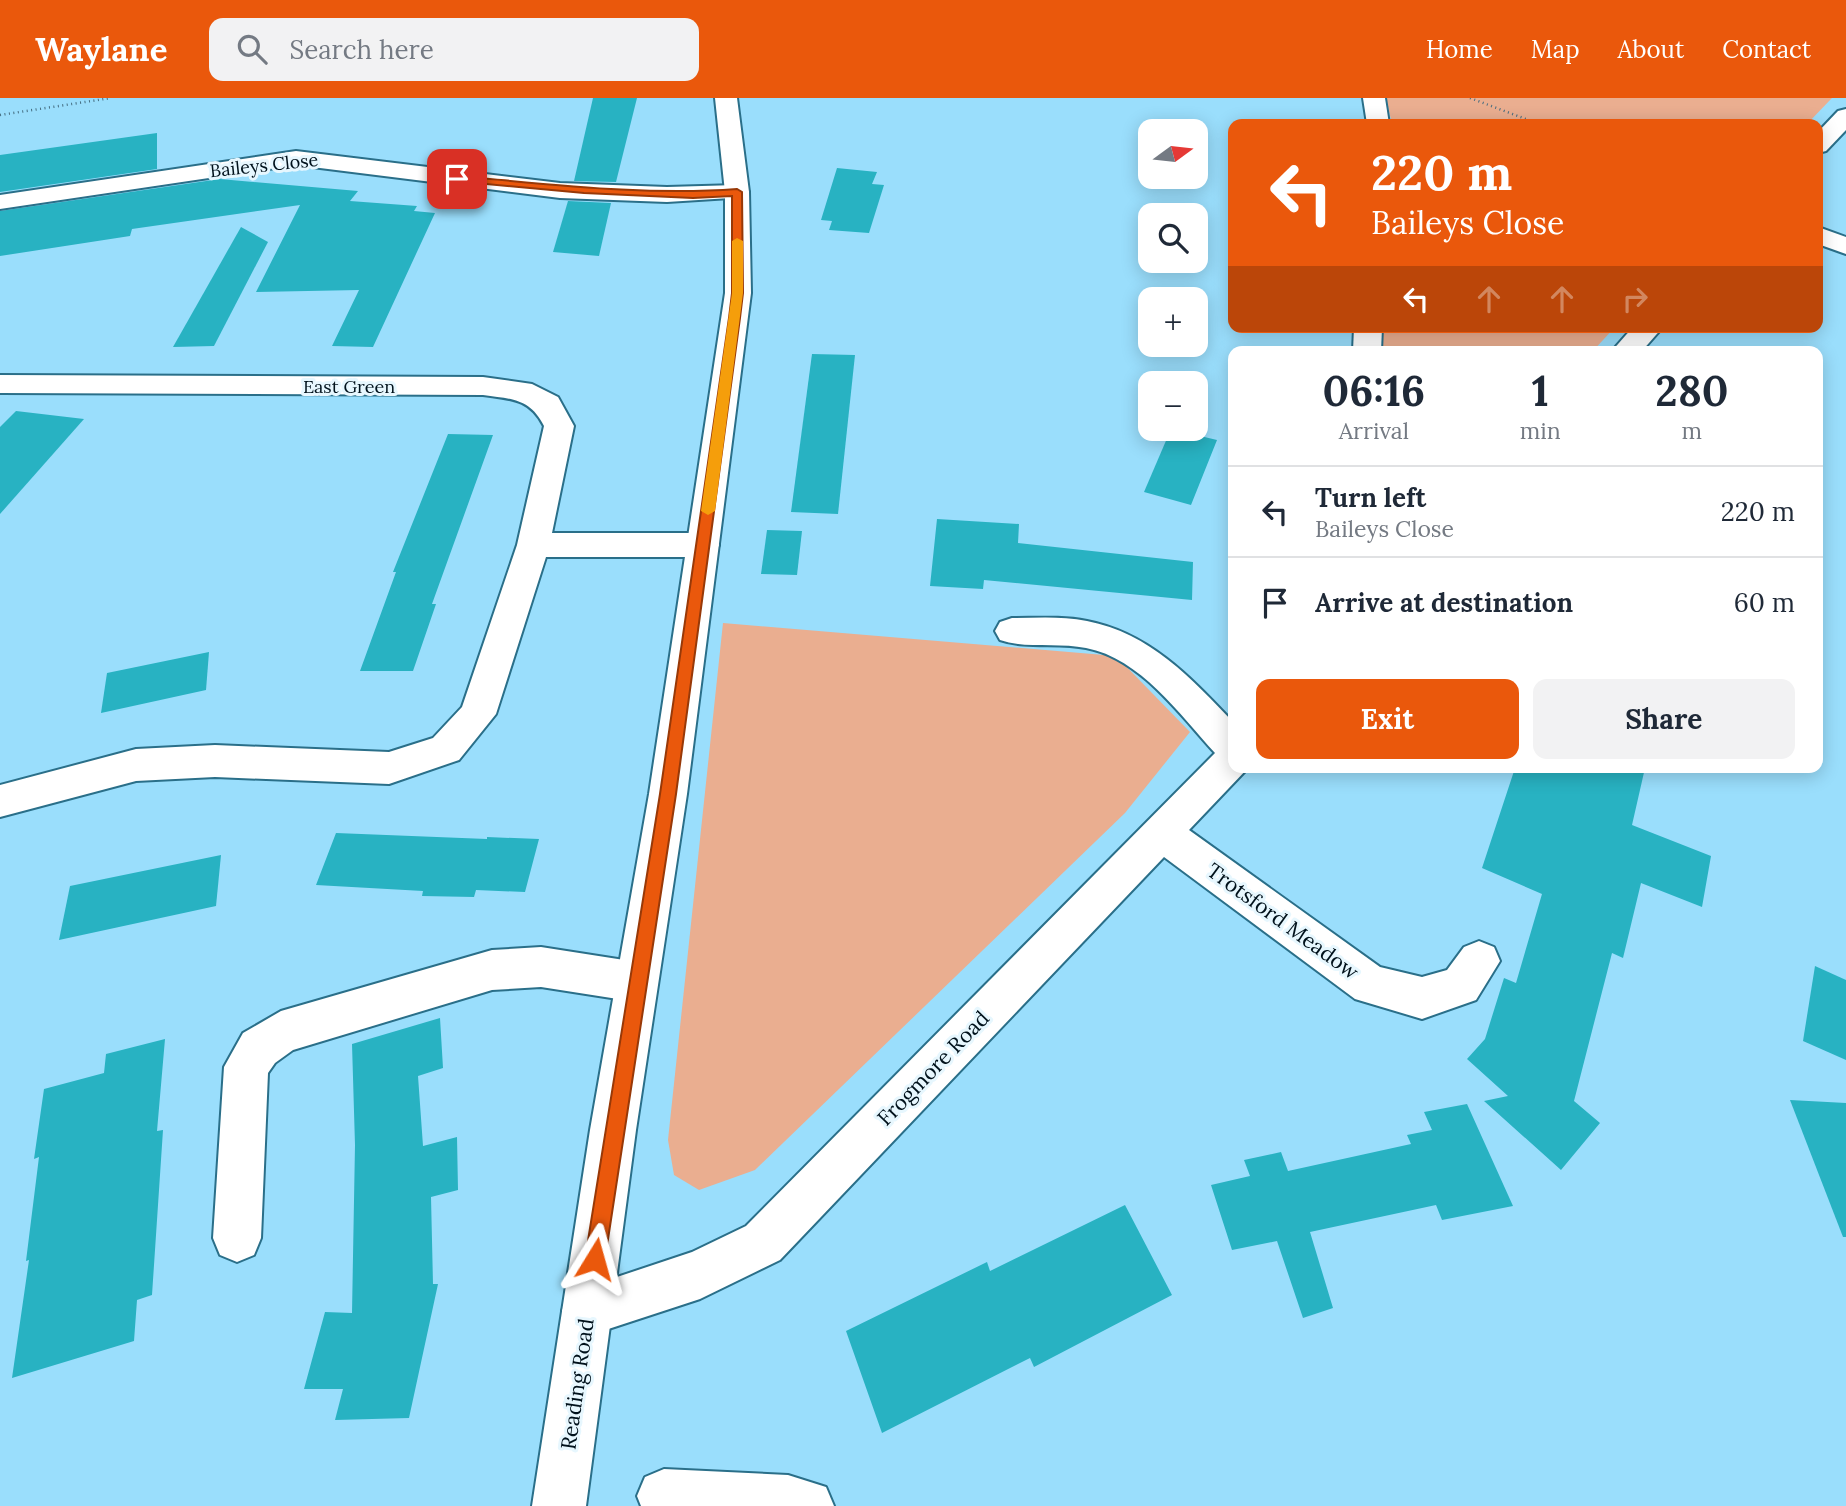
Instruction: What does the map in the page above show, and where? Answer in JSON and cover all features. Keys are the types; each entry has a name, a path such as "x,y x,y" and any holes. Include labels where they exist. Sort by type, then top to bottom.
{"street":[{"name":"Reading Road","path":"553,1503 587,1311 668,794 738,293 737,192 726,98"},
{"path":"1374,98 1377,119"},
{"path":"1823,141 1846,116"},
{"name":"Baileys Close","path":"0,202 296,158 340,159 457,179 584,190 693,195 737,192"},
{"path":"1823,237 1846,246"},
{"path":"1631,346 1643,333"},
{"name":"East Green","path":"0,384 483,386 522,391 548,404 559,426 533,545 478,714 446,749 389,768 215,761 136,765 0,802"},
{"path":"533,545 703,545"},
{"path":"1012,631 1095,636 1125,647 1159,670 1228,742"},
{"name":"Frogmore Road","path":"587,1311 700,1274 763,1243 1228,764"},
{"name":"Trotsford Meadow","path":"1162,833 1370,985 1423,998 1461,986 1479,961"},
{"path":"237,1238 246,1067 258,1048 281,1032 492,970 541,967 637,982"},
{"path":"664,1496 788,1502 807,1506"}],"path":[{"path":"0,115 111,98"},
{"path":"1471,98 1526,119"}],"shaded area":[{"path":"1386,98 1832,98 1812,119 1391,119"},
{"path":"1380,333 1609,333 1598,346 1377,346"},
{"path":"723,623 1116,656 1190,732 1125,813 755,1170 699,1190 674,1175 668,1140"}],"building":[{"path":"593,98 637,98 616,182 574,181"},
{"path":"157,133 157,169 0,192 0,155"},
{"path":"837,168 877,172 872,184 884,185 869,233 829,230 832,221 821,220"},
{"path":"220,179 358,191 350,201 417,206 414,211 435,213 373,347 332,346 359,290 256,292 300,205 132,229 130,236 0,256 0,211"},
{"path":"568,201 611,203 599,256 553,252"},
{"path":"241,227 268,242 214,346 173,347"},
{"path":"812,354 855,355 838,514 791,512"},
{"path":"16,411 84,419 0,514 0,427"},
{"path":"448,434 493,435 432,604 436,604 413,671 360,671 396,572 393,572"},
{"path":"1208,438 1217,440 1191,505 1144,492 1166,441 1208,441"},
{"path":"937,519 1019,524 1018,543 1193,562 1192,600 984,580 983,589 930,586"},
{"path":"767,530 802,531 797,575 761,574"},
{"path":"209,652 206,690 101,713 107,673"},
{"path":"1513,773 1644,773 1632,825 1711,856 1702,907 1641,883 1623,958 1612,953 1574,1101 1600,1123 1561,1170 1484,1101 1508,1096 1467,1059 1485,1039 1504,978 1516,983 1542,894 1482,868"},
{"path":"336,833 539,839 525,892 476,890 474,897 422,896 423,891 316,885"},
{"path":"221,855 216,906 59,940 70,886"},
{"path":"1815,966 1846,980 1846,1060 1803,1041"},
{"path":"440,1018 443,1068 418,1076 423,1146 457,1137 458,1190 431,1197 433,1284 438,1284 409,1418 335,1420 343,1389 304,1389 325,1312 352,1313 355,1145 352,1044"},
{"path":"165,1039 157,1131 163,1130 152,1295 137,1300 134,1341 12,1378 29,1260 26,1261 39,1157 34,1159 44,1089 104,1073 106,1054"},
{"path":"1790,1100 1846,1103 1846,1237 1843,1237"},
{"path":"1467,1104 1513,1206 1442,1220 1436,1205 1310,1232 1333,1308 1303,1318 1277,1241 1232,1250 1211,1185 1250,1176 1244,1160 1281,1152 1288,1171 1411,1144 1407,1135 1432,1130 1424,1112"},
{"path":"1125,1205 1172,1295 1034,1367 1030,1358 882,1433 846,1331 987,1262 990,1271"}],"slow traffic":[{"path":"708,511 738,293 737,241"}],"route":[{"path":"457,179 584,190 693,195 737,192 738,293 668,794 613,1130 595,1259"}]}
